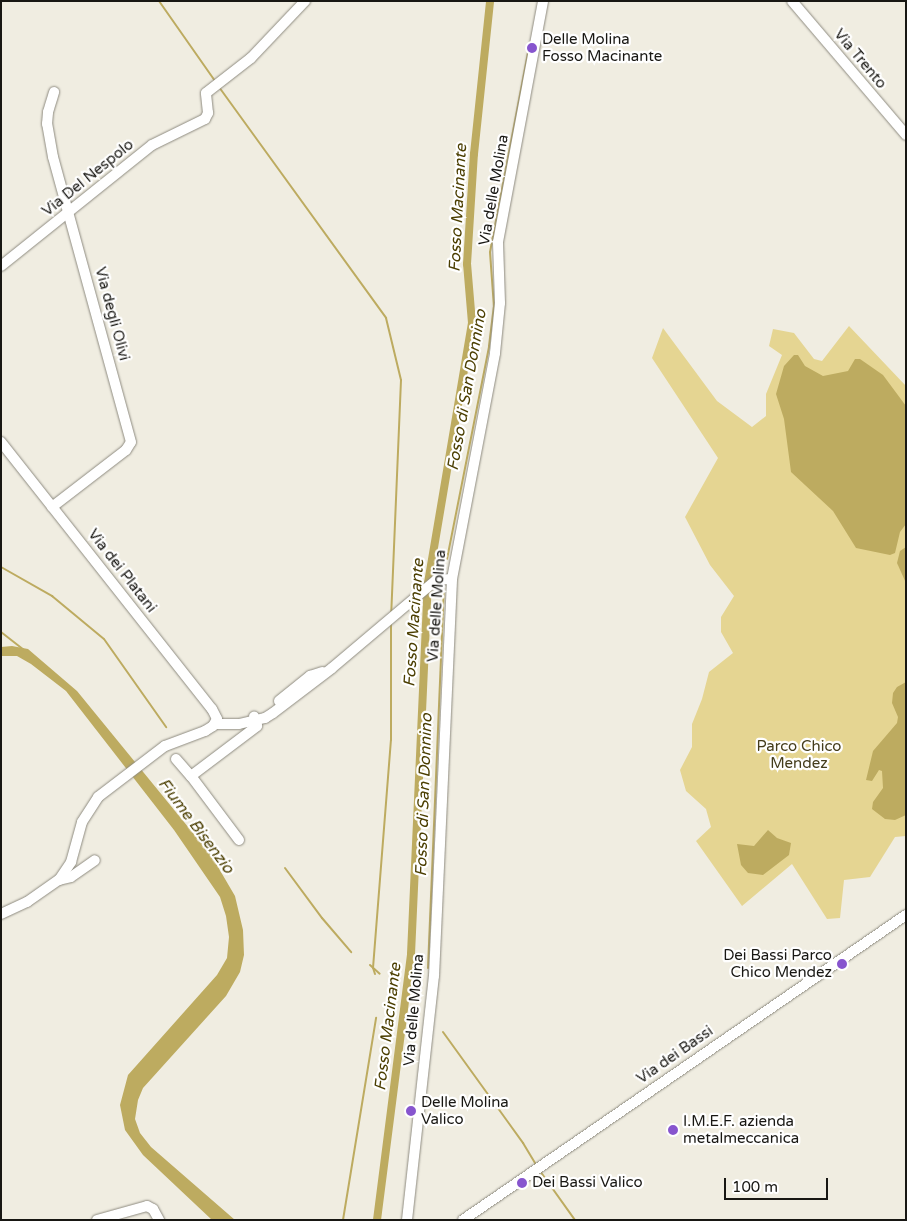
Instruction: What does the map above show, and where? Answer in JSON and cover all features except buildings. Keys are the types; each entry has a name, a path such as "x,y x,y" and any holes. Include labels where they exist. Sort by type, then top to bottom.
{"street":[{"name":"Via Del Nespolo","path":"1,266 156,143 199,124 208,116 205,96 208,92 251,58 305,1"},
{"name":"Via delle Molina","path":"407,1220 434,976 452,579 495,353 500,303 498,242 543,1"},
{"name":"Via Trento","path":"792,1 906,135"},
{"name":"Via degli Olivi","path":"52,507 131,444 48,131 48,112 54,92"},
{"name":"Via dei Platani","path":"1,442 212,709 216,721"},
{"path":"1,914 27,902 59,880 69,867 82,822 89,809 98,797 152,755 165,746 205,731 216,721 255,718 310,676 332,668 431,584 441,578 452,579"},
{"path":"191,776 257,726 255,718"},
{"path":"176,759 239,840"},
{"path":"59,880 71,877 95,860"},
{"name":"Via dei Bassi","path":"462,1220 906,915"},
{"path":"97,1220 147,1206 153,1209 159,1220"}],"green space":[{"name":"Parco Chico Mendez","path":"849,326 906,386 906,836 895,837 870,877 844,880 840,918 827,919 792,864 742,906 696,841 711,827 706,809 686,791 680,770 692,747 692,724 702,699 709,672 733,653 721,632 721,617 734,596 710,565 685,517 718,458 652,358 663,328 717,401 752,427 766,416 766,394 782,355 769,346 773,329 794,333 814,359 822,361"}],"shaded area":[{"path":"794,355 798,355 805,366 823,376 848,371 855,359 860,359 883,375 906,406 906,524 900,532 895,553 890,555 856,548 833,511 791,472 784,419 776,394 784,366"},
{"path":"906,547 906,583 897,563 900,551"},
{"path":"12,646 28,649 77,691 211,855 235,896 243,930 244,955 240,972 226,996 143,1088 138,1100 135,1119 140,1133 151,1147 235,1220 212,1220 143,1155 125,1130 120,1105 128,1075 217,975 227,958 229,937 226,916 220,897 174,830 66,691 31,664 17,656 1,656 1,647"},
{"path":"906,682 906,815 895,820 885,819 872,809 873,802 883,788 882,771 879,770 872,781 866,780 873,751 897,723 898,717 892,703 893,693 897,687"},
{"path":"768,830 777,838 791,843 789,855 763,875 748,873 741,865 737,844 754,846"}],"waterway":[{"path":"159,1 215,81"},
{"name":"Fosso Macinante","path":"377,1220 411,954 428,583 472,323 467,264 474,154 490,1"},
{"name":"Fosso di San Donnino","path":"447,559 489,346 494,307 490,252 529,47"},
{"path":"219,87 386,318 401,380 391,614"},
{"path":"1,567 52,596 104,639 166,727"},
{"name":"Fosso di San Donnino","path":"428,968 444,593"},
{"path":"375,974 373,968 391,740 391,623"},
{"path":"1,632 23,649"},
{"path":"285,868 322,918 351,952"},
{"path":"370,965 380,974"},
{"path":"343,1220 376,1018"},
{"path":"443,1032 523,1143 536,1165"},
{"path":"540,1171 575,1220"}],"place":[{"name":"Delle Molina Fosso Macinante","path":"532,48"},
{"name":"Dei Bassi Parco Chico Mendez","path":"842,964"},
{"name":"Delle Molina Valico","path":"411,1111"},
{"name":"I.M.E.F. azienda metalmeccanica","path":"673,1130"},
{"name":"Dei Bassi Valico","path":"522,1183"}],"water label":[{"name":"Fiume Bisenzio","path":"196,826"}]}
